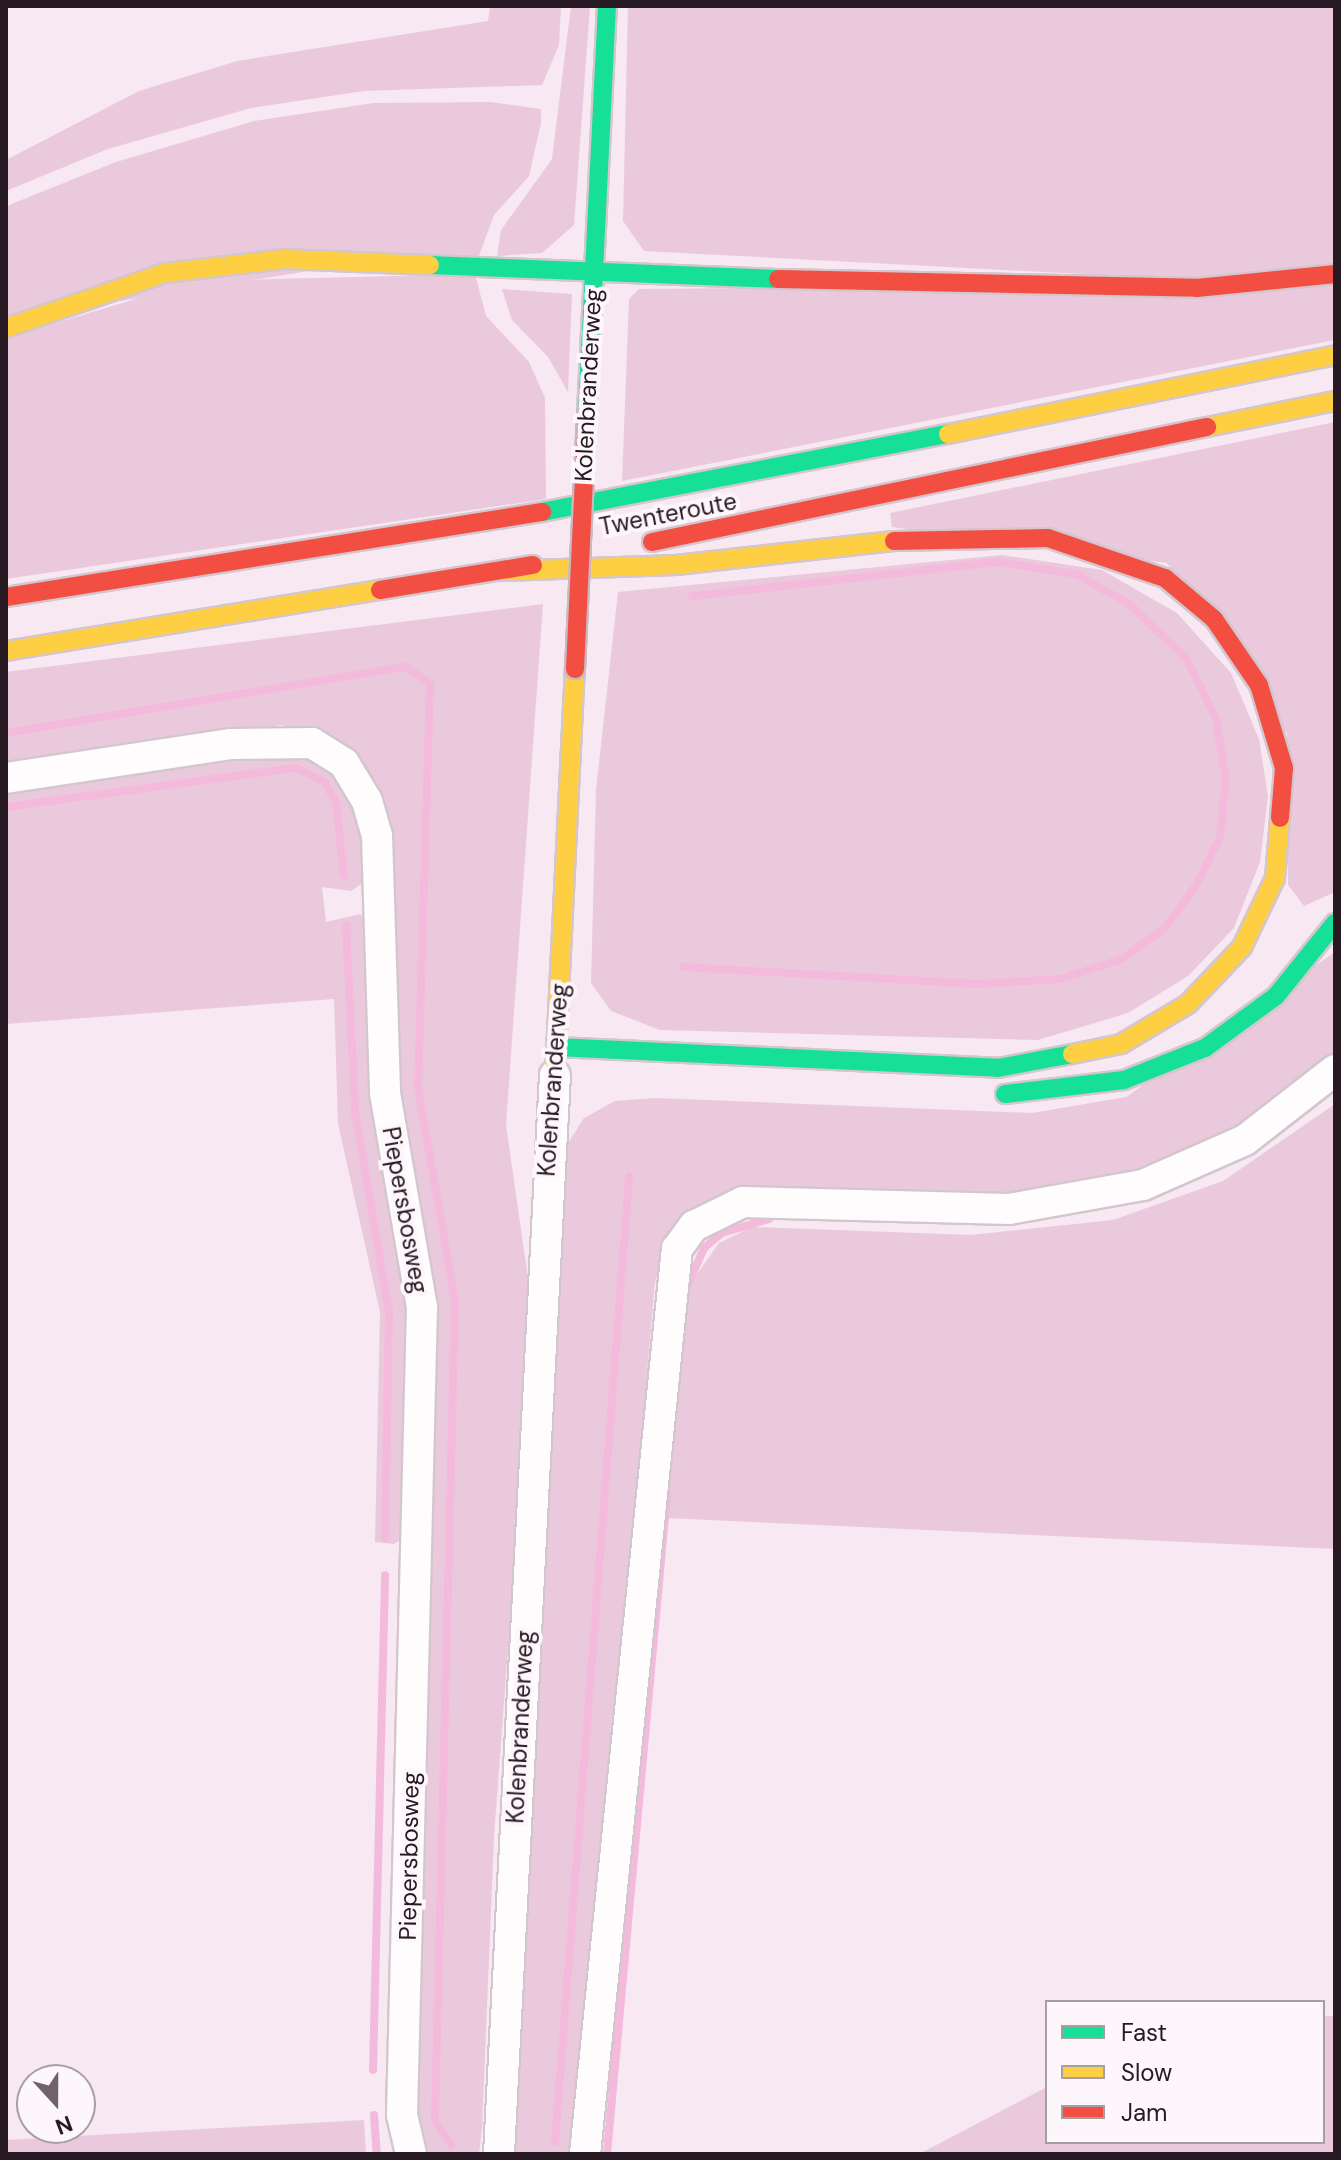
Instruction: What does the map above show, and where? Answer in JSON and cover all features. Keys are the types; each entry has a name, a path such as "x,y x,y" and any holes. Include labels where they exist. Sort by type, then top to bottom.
{"main road":[{"name":"Kolenbranderweg","path":"561,1066 575,669 607,6"},
{"path":"6,328 118,285 241,262 343,259 1072,289 1197,288 1335,274"},
{"name":"Twenteroute","path":"6,597 651,495 1335,355"},
{"name":"Twenteroute","path":"6,651 504,571 1335,401"},
{"path":"504,571 676,565 943,535 1048,538 1090,547 1165,578 1214,619 1259,685 1284,768 1275,878 1242,947 1188,1004 1121,1044 998,1068 561,1066"},
{"path":"979,1094 1074,1090 1205,1048 1276,996 1335,923"}],"street":[{"name":"Piepersbosweg","path":"6,778 231,744 312,743 344,763 367,801 377,835 385,1093 422,1307 402,2115 411,2154"},
{"name":"Kolenbranderweg","path":"499,2154 561,1066"},
{"path":"585,2154 677,1249 694,1226 743,1202 1009,1209 1143,1185 1245,1140 1335,1070"}],"shaded area":[{"path":"490,6 561,6 559,45 542,85 364,91 251,108 108,149 6,191 6,160 139,91 237,61 488,21"},
{"path":"571,6 590,6 574,225 542,253 497,256 501,230 552,159"},
{"path":"628,6 1335,6 1335,266 1194,280 644,251 623,221"},
{"path":"490,102 541,109 541,123 529,176 494,215 479,256 411,255 6,319 6,207 14,203 116,162 254,121 374,103"},
{"path":"475,274 486,316 529,362 545,398 546,499 6,579 6,338 195,281"},
{"path":"1335,283 1335,340 622,481 629,299 639,289"},
{"path":"502,289 572,294 568,392 548,357 512,320"},
{"path":"1335,422 1335,892 1304,906 1288,885 1287,734 1167,563 892,527 890,513"},
{"path":"1002,555 1102,570 1177,613 1231,673 1259,739 1268,796 1260,862 1234,928 1188,976 1128,1013 1038,1040 660,1030 611,1011 591,983 596,790 618,592"},
{"path":"543,604 506,1125 533,1313 494,1837 482,2129 479,2154 420,2154 414,2134 423,1536 395,1097 386,812 368,774 317,734 281,725 6,766 6,672"},
{"path":"242,750 315,754 336,774 362,823 366,881 351,891 322,887 326,922 360,914 370,925 411,1284 404,1537 394,1544 375,1542 380,1312 338,1124 334,999 6,1024 6,785"},
{"path":"1335,952 1335,1059 1213,1144 1091,1185 988,1197 758,1191 669,1247 655,1282 581,2126 573,2154 514,2154 565,1148 584,1118 615,1101 655,1098 1032,1113 1126,1097"},
{"path":"1335,1104 1335,1549 666,1518 690,1284 719,1243 752,1227 971,1235 1113,1220 1223,1181"},
{"path":"1325,2016 1335,2016 1335,2154 919,2154 1045,2088 1045,2144 1325,2144"},
{"path":"364,2120 366,2154 6,2154 6,2140 16,2139 16,2144 96,2144 96,2135"}],"waterway":[{"path":"683,967 977,984 1060,979 1122,959 1165,928 1197,884 1220,837 1226,780 1216,719 1186,658 1129,604 1076,574 997,562 692,596"},
{"path":"6,733 406,667 430,684 418,1087 455,1301 435,2121 451,2145"},
{"path":"6,807 296,768 325,782 336,803 344,876"},
{"path":"346,926 355,1113 389,1311 385,1538"},
{"path":"555,2142 629,1177"},
{"path":"687,1287 704,1248 722,1233 769,1219"},
{"path":"607,2154 667,1495"},
{"path":"373,2070 385,1575"},
{"path":"374,2115 377,2154"}],"traffic: fast":[{"path":"587,414 607,6"},
{"path":"430,265 778,279"},
{"path":"542,512 948,434"},
{"path":"1005,1094 1124,1080 1205,1048 1276,996 1335,923"},
{"path":"556,1047 998,1068 1072,1054"}],"traffic: slow":[{"path":"6,328 165,273 284,259 430,265"},
{"path":"948,434 1335,355"},
{"path":"1207,427 1335,401"},
{"path":"504,571 676,565 894,541"},
{"path":"6,651 380,590"},
{"path":"555,1075 575,669"},
{"path":"1072,1054 1121,1044 1188,1004 1242,947 1275,878 1280,818"}],"traffic: jam":[{"path":"778,279 1197,288 1335,274"},
{"path":"575,669 587,414"},
{"path":"652,542 1207,427"},
{"path":"6,597 542,512"},
{"path":"894,541 1048,538 1165,578 1214,619 1259,685 1284,768 1280,818"},
{"path":"380,590 533,565"}]}
